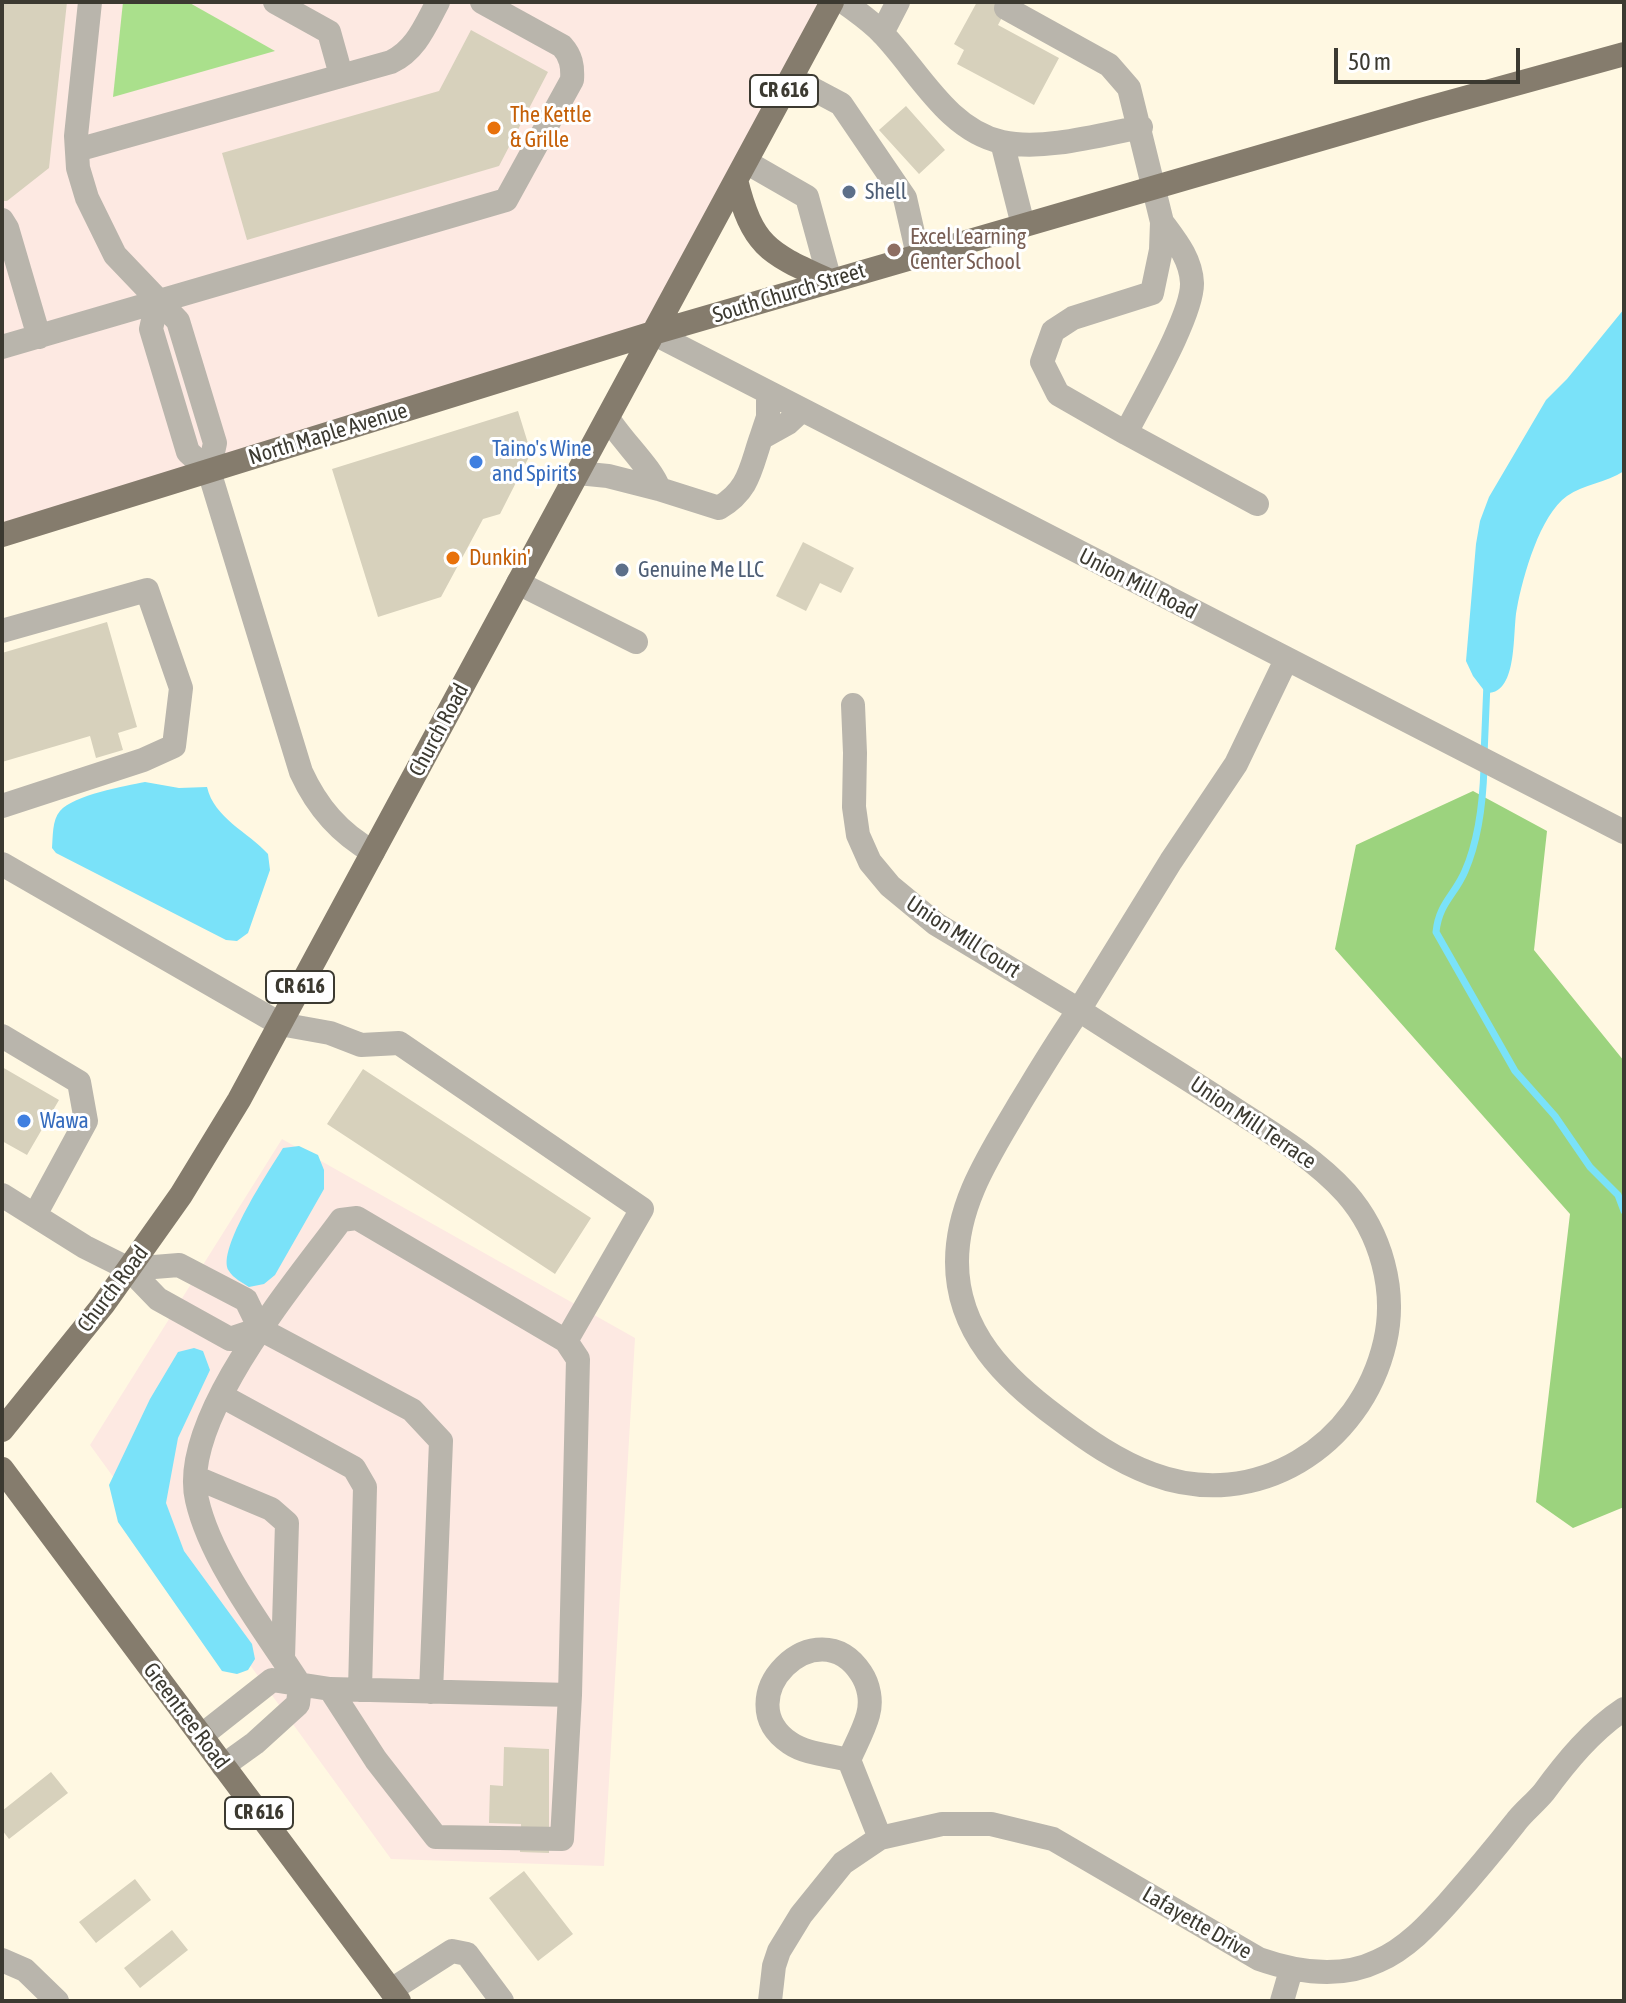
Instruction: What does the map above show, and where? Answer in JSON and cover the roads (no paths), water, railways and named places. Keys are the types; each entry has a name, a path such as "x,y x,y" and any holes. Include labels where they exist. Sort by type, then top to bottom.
{"main road":[{"name":"Church Road","path":"2,1430 129,1269 181,1195 239,1100 832,2"},
{"name":"South Church Street","path":"653,333 1624,54"},
{"path":"741,171 744,212 754,233 774,252 830,281"},
{"name":"North Maple Avenue","path":"2,535 653,333"},
{"name":"Greentree Road","path":"2,1469 395,1995"}],"street":[{"path":"90,2 76,136 78,168 87,198 115,255 178,321 215,443 209,471 301,772 318,804 333,823 373,852"},
{"path":"275,2 329,32 341,75"},
{"path":"77,150 391,62 419,38 438,2"},
{"path":"2,347 506,200 572,80 573,71 568,53 562,46 482,2"},
{"path":"844,2 882,33 950,111 976,132 1002,142 1034,144 1141,127"},
{"path":"882,33 898,2"},
{"path":"1006,8 1109,65 1129,88 1162,222 1161,250 1152,293 1073,318 1053,331 1042,362 1058,394 1257,504"},
{"path":"792,78 841,104 905,198 918,255"},
{"path":"1002,142 1023,225"},
{"path":"741,171 807,197 830,281"},
{"path":"2,220 39,337"},
{"path":"1126,433 1181,324 1192,285 1184,252 1162,222"},
{"name":"Union Mill Road","path":"653,333 1624,832"},
{"path":"578,473 608,476 719,508 735,499 743,488 768,417 768,392"},
{"path":"761,438 788,423 802,410"},
{"path":"608,418 621,439 656,480 659,489"},
{"path":"518,583 636,642"},
{"path":"2,631 147,590 181,688 174,746 143,760 2,806"},
{"name":"Union Mill Terrace","path":"1079,1010 1301,1153 1347,1195 1378,1244 1386,1272 1388,1302 1387,1332 1380,1362 1352,1416 1308,1457 1281,1472 1249,1481 1201,1484 1155,1475 1124,1462 1070,1427 1020,1387 980,1343 959,1290 957,1261 967,1205 989,1153 1171,861 1236,764 1286,660"},
{"name":"Union Mill Court","path":"853,705 854,807 858,835 870,862 890,886 936,924 1079,1010"},
{"path":"2,864 280,1024 330,1033 361,1045 399,1043 642,1209 566,1341"},
{"path":"2,1036 79,1082 86,1121 35,1215"},
{"path":"2,1195 85,1247 129,1269 158,1299 230,1339 260,1329"},
{"path":"223,1766 255,1743 298,1704 300,1685 218,1557 196,1499 197,1452 232,1373 260,1329 341,1220 357,1218 566,1341 578,1359 570,1695 562,1839 436,1837 376,1760 330,1689"},
{"path":"129,1269 179,1265 246,1300 260,1329 412,1410 441,1441 431,1692"},
{"path":"222,1396 354,1468 365,1487 360,1690"},
{"path":"197,1478 271,1509 287,1523 283,1658"},
{"path":"849,1760 802,1749 776,1730 768,1699 775,1676 791,1658 808,1651 825,1650 842,1655 856,1666 866,1680 870,1697 868,1715 849,1760 880,1838"},
{"path":"201,1736 272,1680 330,1689 570,1695"},
{"name":"Lafayette Drive","path":"770,2001 774,1966 793,1927 843,1863 880,1838 949,1823 991,1824 1038,1834 1074,1850 1259,1959 1291,1970 1353,1969 1377,1962 1404,1945 1439,1914 1542,1795 1559,1770 1624,1709"},
{"path":"395,1995 452,1951 467,1954 502,2001"},
{"path":"2,1960 25,1970 57,2001"},
{"path":"1282,2001 1291,1970"}],"water":[{"path":"1624,309 1624,471 1567,496 1549,517 1534,547 1524,580 1517,608 1509,673 1497,691 1486,693 1466,661 1480,521 1489,497 1546,400"},
{"path":"145,782 179,788 207,787 224,816 268,854 270,870 248,933 237,941 226,940 56,853 52,848 56,819 67,805 100,792"},
{"path":"299,1146 318,1155 324,1170 324,1189 275,1275 264,1284 249,1287 229,1271 230,1246 246,1210 283,1148"},
{"path":"194,1348 203,1351 210,1370 178,1438 166,1503 184,1551 252,1644 255,1659 248,1670 237,1674 222,1671 118,1522 109,1485 150,1399 178,1352"}],"waterway":[{"path":"1484,755 1487,683"},
{"path":"1484,767 1474,846 1461,879 1440,914 1436,932 1515,1071 1555,1116 1590,1167 1618,1195 1624,1211"}],"place":[{"name":"The Kettle & Grille","path":"494,128"},
{"name":"Shell","path":"849,192"},
{"name":"Excel Learning Center School","path":"894,250"},
{"name":"Taino's Wine and Spirits","path":"476,462"},
{"name":"Dunkin'","path":"453,558"},
{"name":"Genuine Me LLC","path":"622,570"},
{"name":"Wawa","path":"24,1121"}]}
